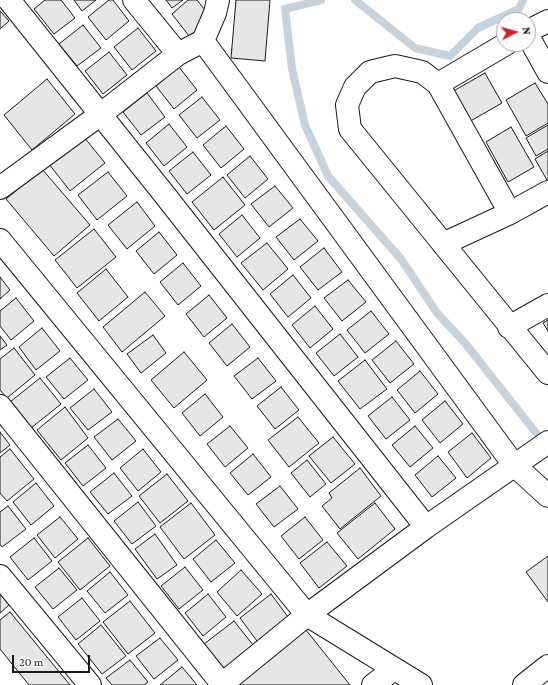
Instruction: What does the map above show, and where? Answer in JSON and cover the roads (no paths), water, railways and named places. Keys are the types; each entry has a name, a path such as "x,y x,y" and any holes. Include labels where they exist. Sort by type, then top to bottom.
{"street":[{"path":"9,0 101,114 426,527"},
{"path":"134,0 178,54"},
{"path":"0,188 101,114 178,54 203,41 215,13 218,0"},
{"path":"536,27 548,21"},
{"path":"203,41 548,496"},
{"path":"438,84 496,50"},
{"path":"536,50 548,72"},
{"path":"510,213 438,84 422,72 394,66 370,72 355,87 347,105 350,129 509,327 548,373"},
{"path":"443,244 510,213 548,192"},
{"path":"0,240 307,615 421,685"},
{"path":"509,327 548,305"},
{"path":"0,406 222,684 307,615 426,527 548,442"},
{"path":"0,576 90,685"},
{"path":"524,685 548,666"},
{"path":"373,685 394,669"}],"waterway":[{"path":"321,0 285,9 292,69 305,125 328,176 401,259 437,313 465,343 544,443"},
{"path":"355,0 415,48 450,56 478,28 519,9 523,0"}]}
